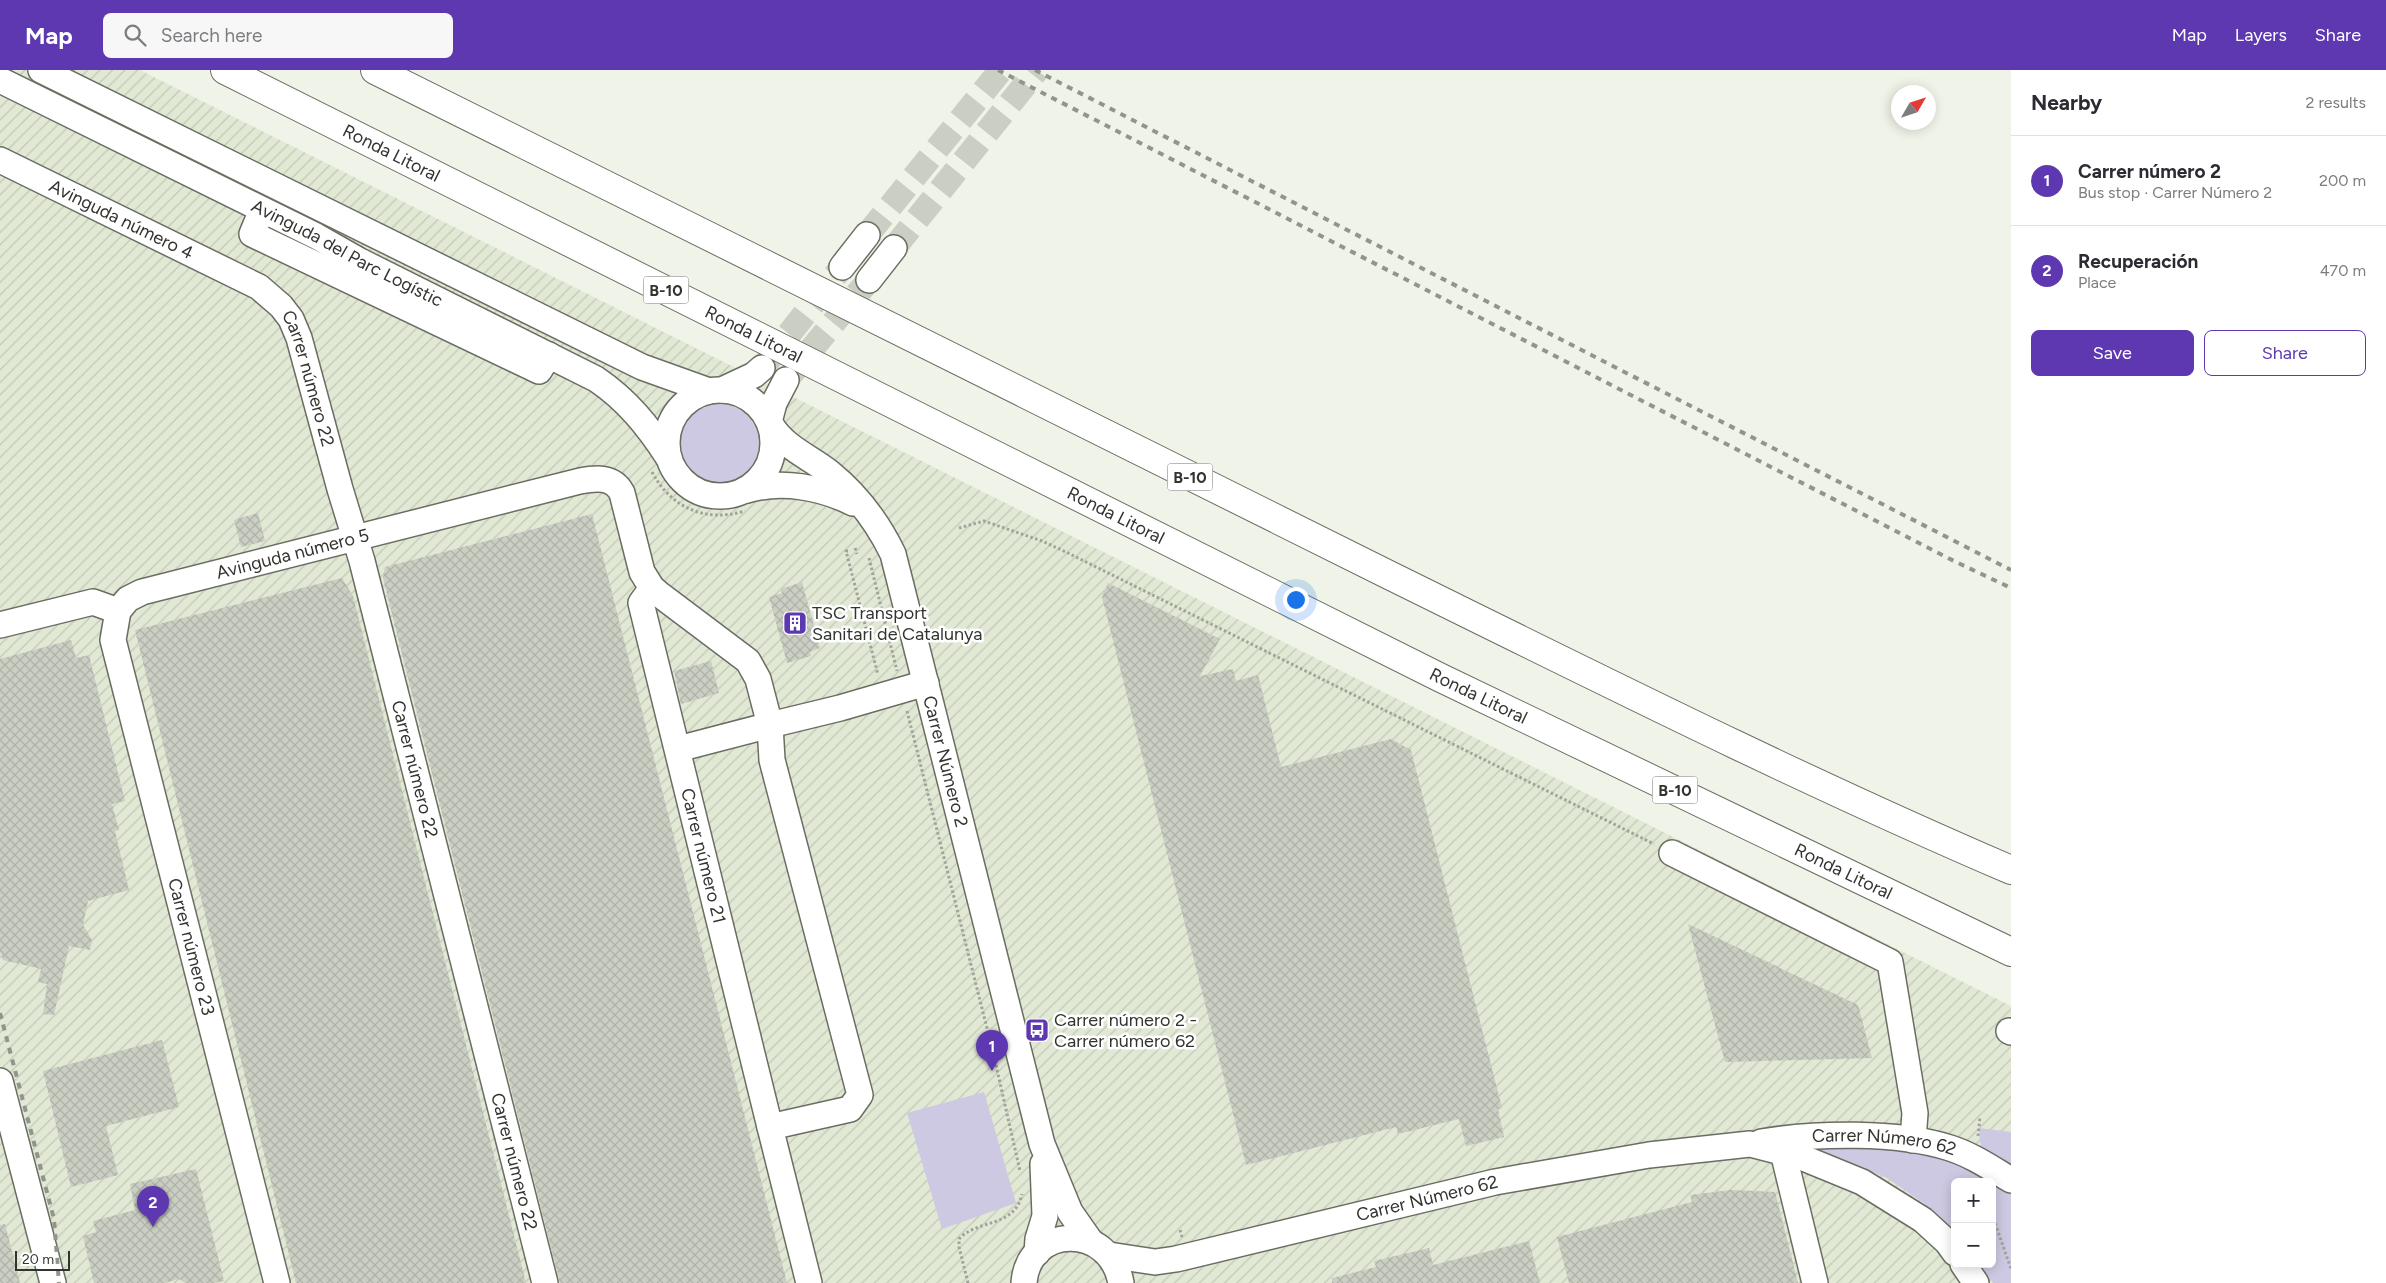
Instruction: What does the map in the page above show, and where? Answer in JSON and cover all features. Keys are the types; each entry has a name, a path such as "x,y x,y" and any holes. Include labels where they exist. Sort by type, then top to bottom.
{"highway":[{"name":"Ronda Litoral","path":"225,70 1441,678 2009,951"},
{"name":"B-10","path":"375,70 1152,459 1493,626 1887,817 2011,870"}],"street":[{"name":"Avinguda del Parc Logístic","path":"41,70 642,368 716,390"},
{"name":"Avinguda del Parc Logístic","path":"0,80 316,236 360,261 549,355 612,390 642,420 668,457"},
{"name":"Avinguda número 4","path":"0,160 244,279"},
{"path":"842,267 867,235"},
{"path":"869,280 894,248"},
{"name":"Carrer número 22","path":"244,279 269,294 282,306 291,319 299,338 355,539 545,1283"},
{"path":"762,368 754,375 693,397 675,414 666,439 668,457 673,470 684,484 698,493 715,497 731,496 747,490 769,486 805,487 839,496 864,508"},
{"path":"747,490 760,480 769,466 773,450 770,424 774,403 786,380"},
{"path":"716,390 743,395 756,404 770,424"},
{"name":"Carrer Número 2","path":"770,424 784,442 829,472 864,508 885,537 893,554 1042,1144 1070,1212 1119,1272 1121,1283"},
{"name":"Avinguda número 5","path":"118,611 128,599 142,592 593,479 608,481 619,488 622,493 642,572 652,588"},
{"path":"652,588 741,654 754,669 770,725 772,760 860,1095 850,1109 770,1127"},
{"name":"Carrer número 21","path":"652,588 641,603 809,1283"},
{"path":"0,625 93,602 118,611"},
{"name":"Carrer número 23","path":"118,611 113,640 277,1283"},
{"path":"678,749 926,683"},
{"path":"1672,853 1890,962 1915,1113 1913,1140"},
{"path":"0,1080 53,1283"},
{"name":"Carrer Número 62","path":"1037,1253 1052,1242 1074,1238 1100,1248 1155,1262 1176,1259 1495,1182 1649,1155 1750,1144 1791,1137 1896,1136 1950,1148 1980,1160 2011,1180"},
{"name":"Carrer Número 2","path":"1037,1253 1038,1238 1045,1216 1042,1144"},
{"name":"Carrer Número 62","path":"1750,1144 1801,1157 1862,1182 1923,1220 1951,1248"},
{"path":"1783,1152 1815,1283"},
{"path":"1024,1283 1028,1266 1037,1253"},
{"path":"1966,1268 1976,1283"}],"path":[{"path":"959,528 984,520 1059,549 1672,853"},
{"path":"855,548 857,554"},
{"path":"848,550 846,551 884,695"},
{"path":"906,707 993,1052 1021,1173"},
{"path":"1978,1129 1980,1117"},
{"path":"968,1283 959,1247 959,1239 974,1228 996,1223 1007,1217 1021,1198 1022,1190"},
{"path":"1995,1223 2011,1269"}],"shaded area":[{"path":"0,70 140,70 2011,1006 2011,1283 0,1283"},
{"path":"711,404 727,404 748,415 759,436 759,452 748,473 727,484 711,484 697,478 685,466 679,452 679,436 685,422 697,410"},
{"path":"984,1092 1016,1203 942,1229 907,1113"},
{"path":"1979,1128 2011,1132 2011,1169 1981,1150"},
{"path":"1819,1145 1892,1145 1946,1155 1988,1178 1951,1178 1951,1229 1932,1209 1887,1178 1819,1149"},
{"path":"1996,1183 2011,1191 2011,1283 1993,1283 1983,1268 1996,1268"}],"building":[{"path":"258,513 265,541 241,547 234,520"},
{"path":"592,514 787,1283 560,1283 383,578 385,567"},
{"path":"342,578 353,596 526,1283 296,1283 135,630"},
{"name":"TSC Transport Sanitari de Catalunya","path":"802,582 820,648 810,652 811,656 787,663 769,597 782,593 781,589"},
{"path":"1108,583 1220,639 1200,676 1233,669 1236,681 1258,675 1281,767 1391,739 1411,750 1502,1108 1498,1109 1504,1137 1466,1146 1459,1119 1398,1134 1396,1127 1246,1165 1102,597"},
{"path":"71,640 76,658 89,655 125,801 112,804 119,830 115,831 129,890 88,901 83,925 92,940 90,950 69,946 54,1015 43,1014 47,984 38,982 41,969 3,960 0,952 0,659"},
{"path":"711,661 719,693 681,704 674,671"},
{"path":"1688,924 1858,1005 1872,1058 1725,1062"},
{"path":"162,1040 179,1107 106,1126 118,1175 71,1187 43,1071"},
{"path":"196,1169 224,1281 185,1283 179,1279 165,1283 94,1283 83,1236 96,1232 93,1221 135,1210 130,1184"},
{"path":"1731,1190 1775,1192 1798,1283 1569,1283 1557,1237 1692,1202 1690,1195"},
{"path":"5,1224 20,1283 0,1283 0,1225"},
{"path":"1529,1241 1540,1283 1332,1283 1332,1278 1376,1267 1374,1261 1429,1248 1433,1265"}],"tunnel":[{"path":"867,235 1001,70"},
{"path":"894,248 1037,70"},
{"path":"766,363 842,267"},
{"path":"786,380 869,280"}],"railway":[{"path":"998,70 1956,562 2011,588"},
{"path":"1035,70 2011,570"},
{"path":"0,1013 54,1219 59,1283"}],"place":[{"name":"TSC Transport Sanitari de Catalunya","path":"795,623"},
{"name":"Carrer número 2 - Carrer número 62","path":"1037,1030"},
{"name":"Carrer número 2","path":"992,1071"},
{"name":"Recuperación","path":"153,1227"}]}
